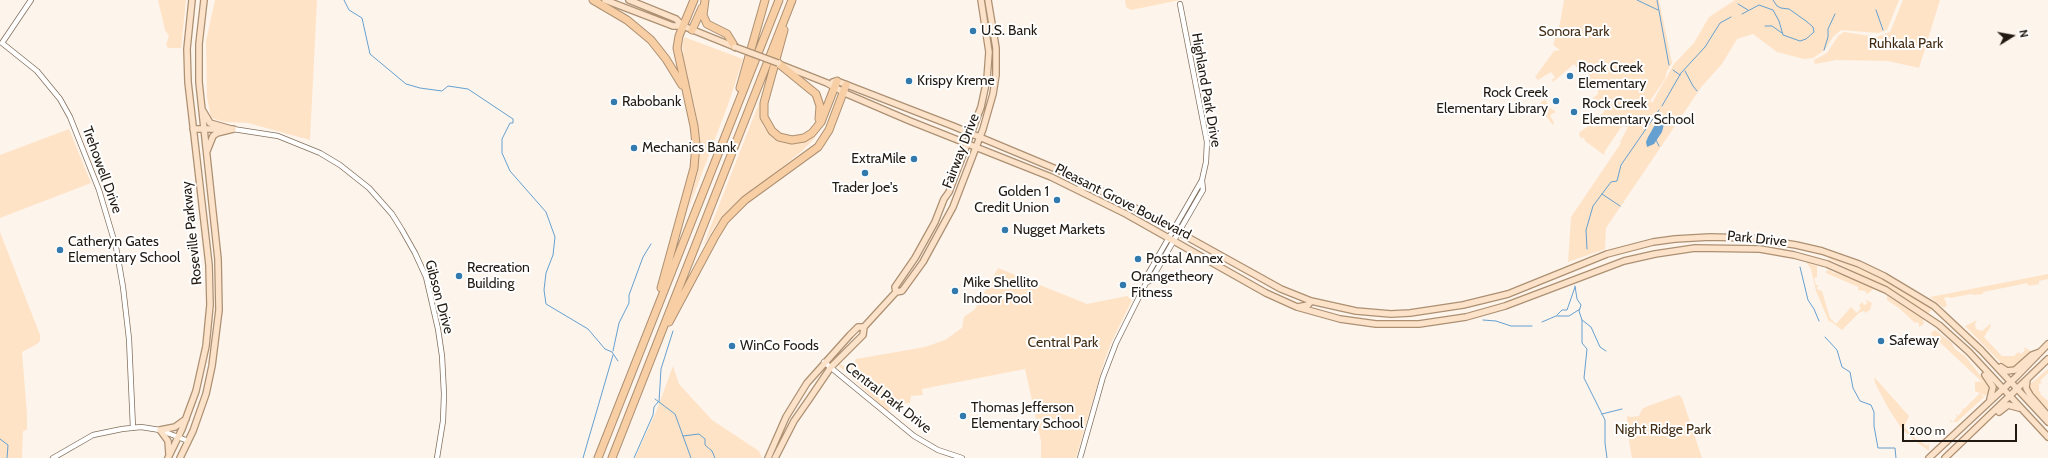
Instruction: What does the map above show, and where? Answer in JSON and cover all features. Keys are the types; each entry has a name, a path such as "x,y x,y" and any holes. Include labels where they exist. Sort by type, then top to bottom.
{"highway":[{"path":"592,0 631,24 655,44 674,70 691,109"},
{"path":"646,338 693,176 696,144 691,109 677,56 677,43 682,26 694,0"},
{"path":"692,30 705,0"},
{"path":"705,0 703,15 706,24 727,34 735,47"},
{"path":"722,145 765,0"},
{"path":"598,458 779,0"},
{"path":"612,458 792,0"},
{"path":"785,18 784,32 764,103 764,117 772,131 787,139 804,138 812,133 818,126 836,85"},
{"path":"778,63 810,88 818,98 820,111 818,126"},
{"path":"657,343 725,220 745,200 818,147 829,130 846,85"}],"main road":[{"name":"Roseville Parkway","path":"168,457 179,437 186,419 202,368 210,305 209,265 188,82 187,49 192,0"},
{"name":"Roseville Parkway","path":"180,458 203,404 210,377 219,310 218,259 202,108 199,44 204,0"},
{"path":"605,0 673,26 682,26 778,63"},
{"path":"629,0 676,19 682,26"},
{"name":"Fairway Drive","path":"899,292 912,273 909,267 935,222 968,144 984,98 989,61 981,0"},
{"name":"Fairway Drive","path":"768,458 789,412 807,383 824,362 858,328 864,327 899,292 931,249 953,207 990,110 996,75 995,39 988,0"},
{"path":"790,71 836,85"},
{"name":"Pleasant Grove Boulevard","path":"836,85 846,85 980,137 1068,174 1113,196 1269,283 1311,301 1356,311 1410,313"},
{"name":"Pleasant Grove Boulevard","path":"836,85 844,93 1079,190 1171,239 1260,290 1297,307 1355,322 1411,324"},
{"path":"202,108 210,123 233,129"},
{"path":"193,129 233,129"},
{"path":"206,154 213,136 217,133 233,129"},
{"path":"1079,190 1081,186 1084,186 1110,198 1113,196"},
{"name":"Park Drive","path":"1410,313 1463,305 1508,294 1608,254 1653,242 1695,237 1743,238 1796,245 1842,258 1866,267 1934,306 1981,350 2048,422"},
{"name":"Park Drive","path":"1411,324 1447,321 1494,310 1598,269 1636,258 1695,248 1749,248 1794,255 1836,266 1878,286 1939,325 1982,367 2048,437"},
{"path":"909,267 918,264 931,249"},
{"path":"1297,307 1308,305 1311,301"},
{"name":"Fairway Drive","path":"775,458 794,421 831,367 863,335 864,327"},
{"path":"1928,458 2011,382 2048,344"},
{"path":"1981,350 1986,351 2004,370 2009,372 2015,370 2032,355 2040,352"},
{"path":"1945,458 2010,397 2048,358"},
{"path":"1982,367 1984,374 1993,387 1990,400"},
{"path":"2027,380 2026,388 2030,395 2048,416"},
{"path":"1979,425 1985,424 2006,406 2021,409"},
{"path":"168,457 168,440 160,430 175,427 186,419"}],"street":[{"name":"Trehowell Drive","path":"31,0 2,43 37,71 60,99 76,130 99,190 114,242 123,286 129,340 133,428"},
{"name":"Highland Park Drive","path":"1080,458 1107,364 1116,343 1146,283 1148,274 1203,190 1202,180 1206,162 1206,142 1180,4"},
{"name":"Gibson Drive","path":"233,129 278,136 320,153 340,165 368,188 392,214 402,230 426,277 438,329 442,356 444,394 443,420 437,458"},
{"name":"Central Park Drive","path":"824,362 914,436 938,450 962,458"},
{"path":"53,458 93,435 133,428 160,430 188,441"}],"green space":[{"path":"158,0 186,0 181,48 168,48 166,45 169,36 165,30"},
{"path":"215,0 317,0 310,140 248,123 225,122 211,118 207,97 206,41"},
{"path":"1125,0 1180,0 1131,10 1126,7"},
{"name":"Sonora Park","path":"1564,0 1659,0 1672,63 1667,71 1665,79 1650,101 1652,103 1674,64 1694,43 1709,17 1735,0 1899,0 1887,30 1878,33 1841,30 1833,37 1825,50 1813,58 1804,59 1777,52 1753,34 1737,39 1722,64 1702,86 1606,228 1605,249 1568,262 1571,217 1621,143 1620,142 1628,127 1622,126 1605,151 1604,155 1585,141 1584,137 1582,139 1579,135 1580,132 1590,125 1595,127 1597,125 1596,120 1604,112 1604,110 1593,98 1598,94 1598,90 1596,88 1592,89 1585,81 1589,77 1589,74 1587,72 1582,73 1574,64 1553,82 1552,80 1555,77 1551,72 1538,80 1535,77 1554,51 1560,50 1553,45 1560,23"},
{"name":"Ruhkala Park","path":"1903,0 1940,0 1919,68 1888,61 1836,60 1815,64 1814,60 1827,53 1838,36 1844,32 1877,37 1890,32"},
{"path":"684,37 743,59 729,102 688,210 698,170 699,134 695,108 681,53 684,53 682,47"},
{"path":"1545,99 1549,107 1556,112 1550,115 1554,123 1553,125 1539,108 1541,102"},
{"path":"759,103 763,126 773,138 782,142 795,144 815,136 815,138 802,151 730,209 715,226 703,246"},
{"path":"69,129 91,183 0,218 0,155"},
{"path":"0,232 40,335 40,341 37,344 22,352 27,430 23,431 22,458 0,458"},
{"path":"1828,257 1879,276 1932,309 1928,314 1894,291 1829,259"},
{"path":"1806,262 1817,266 1817,277 1814,278 1816,285 1818,285 1817,289 1822,291 1830,318 1836,324 1851,307 1857,313 1861,308 1859,306 1862,302 1864,305 1867,304 1866,300 1872,303 1870,310 1865,313 1864,311 1859,313 1842,330 1830,321 1829,322 1816,291 1811,269"},
{"name":"Central Park","path":"998,268 1087,304 1127,296 1132,300 1105,359 1076,458 1041,458 1041,441 1025,369 922,389 923,395 911,396 910,403 898,404 887,411 839,366 839,363 850,370 856,359 925,347 945,340 962,328 964,317 975,309"},
{"path":"1830,270 1875,288 1867,294 1865,291 1858,290 1858,287 1826,273 1826,271"},
{"path":"2048,274 2048,279 2039,281 2039,284 2028,286 2028,283 1983,292 1983,294 1971,294 1944,298 1947,305 1944,308 1930,297"},
{"path":"1887,296 1923,318 1924,324 1919,327 1917,322 1915,323 1899,308 1887,300"},
{"path":"1977,320 1975,324 1976,329 1982,331 1990,324 1989,321 1991,326 1984,337 2002,356 2014,356 2018,352 2021,354 2025,350 2024,347 2031,351 2014,368 2006,368 1965,326"},
{"path":"1935,330 1951,342 1955,349 1965,356 1985,381 1981,381 1931,334 1928,336"},
{"path":"673,366 679,384 712,420 759,451 762,458 635,458 656,412"},
{"path":"2048,369 2048,373 2040,381 2042,383 2039,384 2039,391 2041,392 2040,394 2048,401 2048,410 2030,390 2030,384"},
{"path":"1874,377 1909,416 1904,427 1916,439 1926,445 1929,444 1929,451 1901,428 1887,406 1875,383"},
{"path":"1985,381 1990,386 1989,392 1985,396 1975,391 1975,382"},
{"path":"1980,393 1984,397 1957,422 1953,422 1957,417 1955,414 1958,416 1963,410 1961,408 1964,409"},
{"name":"Night Ridge Park","path":"1679,395 1682,398 1702,458 1632,458 1628,436 1627,416 1639,416 1642,409"}],"water":[{"path":"1660,116 1665,120 1662,132 1654,144 1647,147 1646,142 1648,137"}],"waterway":[{"path":"344,0 349,10 362,18 370,54 406,84 420,88 442,91 448,86 468,89 513,119 513,123 510,123 502,139 502,153 510,171 546,212 555,237 553,255 546,273 544,290 546,304 588,329 605,349 612,352 618,361"},
{"path":"1637,0 1658,10"},
{"path":"1657,0 1669,65"},
{"path":"1742,14 1759,5 1773,10 1779,21 1783,35 1800,41 1806,39 1814,32 1813,27 1806,21 1789,9 1777,6 1773,0"},
{"path":"1738,4 1748,10"},
{"path":"1876,10 1883,30"},
{"path":"1824,50 1828,37 1828,29 1835,14"},
{"path":"1662,106 1681,73 1705,47 1720,23 1731,17"},
{"path":"1765,26 1772,26 1782,33"},
{"path":"1673,70 1680,75"},
{"path":"1685,71 1697,91"},
{"path":"1587,249 1586,230 1593,206 1611,182 1617,181 1621,165 1659,110"},
{"path":"1656,140 1659,146"},
{"path":"1602,194 1620,206"},
{"path":"613,351 619,323 629,303 629,295 643,257 651,244"},
{"path":"1800,267 1808,300 1819,321"},
{"path":"1575,286 1577,299 1581,305 1579,311 1582,320 1582,343 1587,349 1584,378 1605,420 1605,443 1607,458"},
{"path":"1557,315 1562,310 1567,310 1575,287"},
{"path":"1542,322 1556,316 1569,316 1580,309"},
{"path":"1483,320 1496,321 1511,326 1532,326"},
{"path":"1582,320 1591,327 1600,347 1606,351"},
{"path":"659,402 661,369 673,331"},
{"path":"1825,337 1837,350 1842,367 1850,372 1853,388 1860,401 1871,405 1874,412 1874,426 1878,448 1895,448 1896,458"},
{"path":"583,458 613,355"},
{"path":"655,399 675,414 691,458"},
{"path":"634,458 653,415 654,407 658,402"},
{"path":"1602,414 1622,409"},
{"path":"683,436 699,434 705,439 705,445 712,451 715,458"},
{"path":"0,439 8,445 7,458"}],"place":[{"name":"U.S. Bank","path":"973,31"},
{"name":"Rock Creek Elementary","path":"1570,76"},
{"name":"Krispy Kreme","path":"909,81"},
{"name":"Rock Creek Elementary Library","path":"1556,101"},
{"name":"Rabobank","path":"614,102"},
{"name":"Rock Creek Elementary School","path":"1574,112"},
{"name":"Mechanics Bank","path":"634,148"},
{"name":"ExtraMile","path":"914,159"},
{"name":"Trader Joe's","path":"865,173"},
{"name":"Golden 1 Credit Union","path":"1057,200"},
{"name":"Nugget Markets","path":"1005,230"},
{"name":"Catheryn Gates Elementary School","path":"60,250"},
{"name":"Postal Annex","path":"1138,259"},
{"name":"Recreation Building","path":"459,276"},
{"name":"Orangetheory Fitness","path":"1123,285"},
{"name":"Mike Shellito Indoor Pool","path":"955,291"},
{"name":"Safeway","path":"1881,341"},
{"name":"WinCo Foods","path":"732,346"},
{"name":"Thomas Jefferson Elementary School","path":"963,416"}]}
